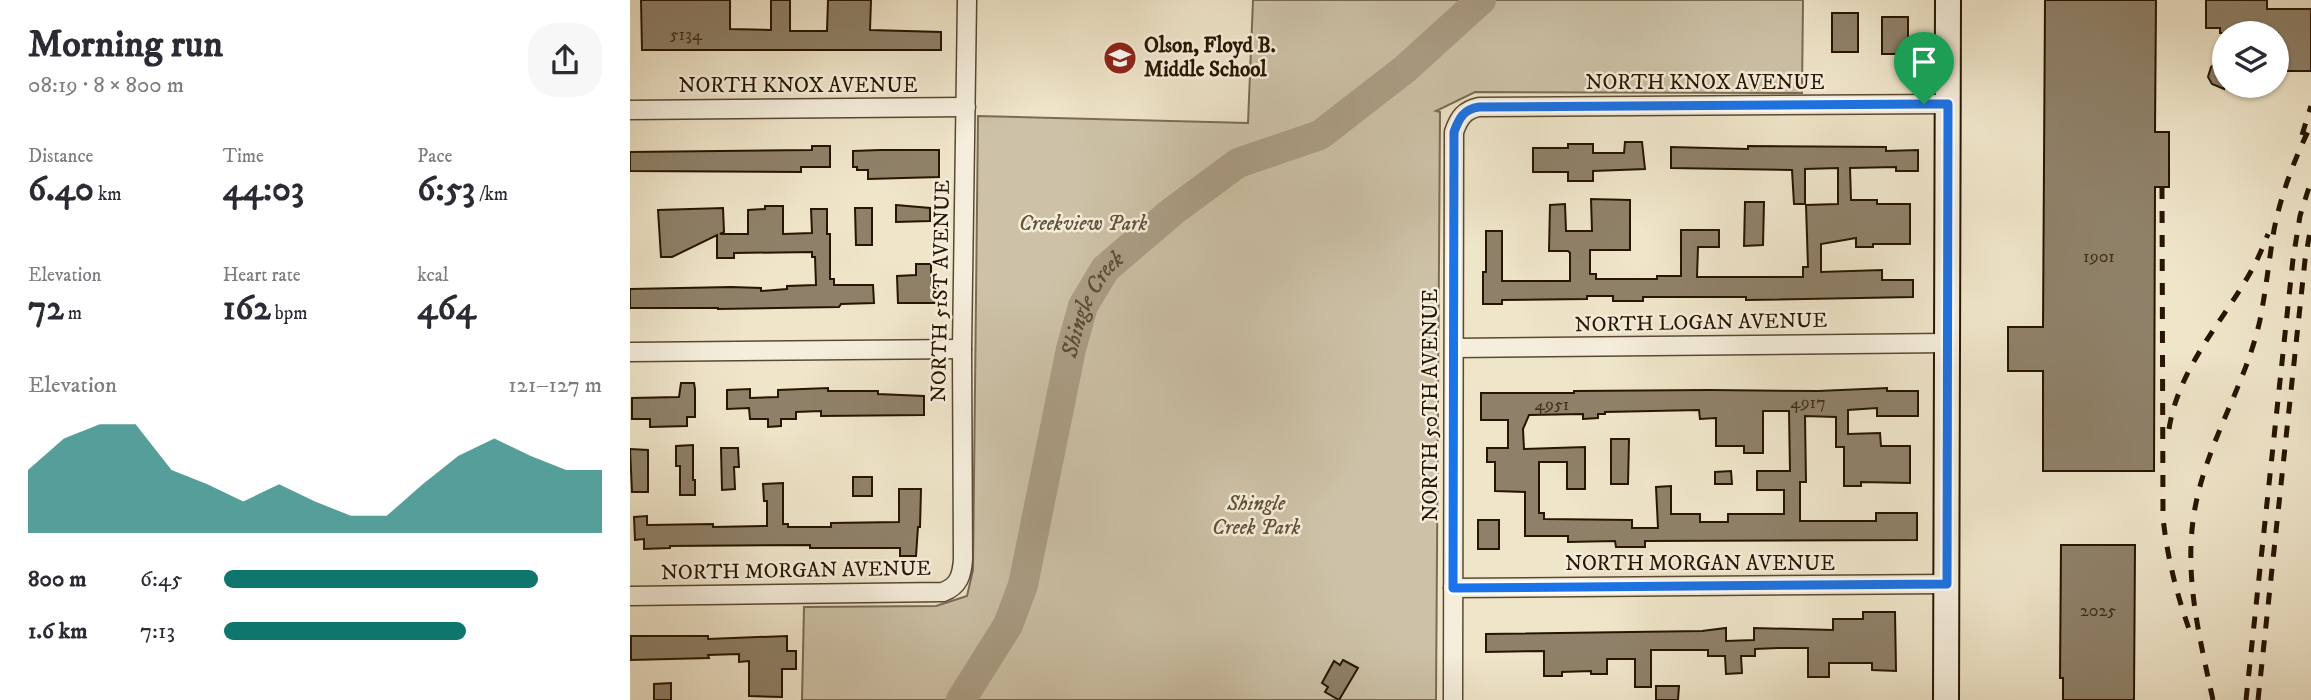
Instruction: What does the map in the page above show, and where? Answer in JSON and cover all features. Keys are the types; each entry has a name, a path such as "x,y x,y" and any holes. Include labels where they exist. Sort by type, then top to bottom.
{"street":[{"name":"NORTH 51ST AVENUE","path":"958,582 963,559 962,349 967,0"},
{"path":"1946,700 1948,0"},
{"name":"NORTH KNOX AVENUE","path":"1464,113 1479,107 1948,104"},
{"name":"NORTH KNOX AVENUE","path":"630,110 966,107"},
{"name":"NORTH 50TH AVENUE","path":"1453,700 1454,132 1464,113"},
{"name":"NORTH LOGAN AVENUE","path":"1454,348 1947,343"},
{"path":"630,352 962,349"},
{"name":"NORTH MORGAN AVENUE","path":"630,596 943,592 953,588 958,582"},
{"name":"NORTH MORGAN AVENUE","path":"1453,588 1947,584"}],"green space":[{"path":"1253,0 1803,0 1802,93 1475,92 1436,111 1440,112 1436,700 802,700 804,607 936,606 967,596 973,570 978,116 1248,123"}],"building":[{"path":"641,0 730,0 730,29 771,30 771,0 790,0 790,31 827,31 828,0 871,0 870,30 941,32 941,50 642,50"},
{"path":"2045,0 2156,0 2155,132 2169,132 2169,187 2155,187 2154,471 2043,471 2043,371 2008,371 2008,327 2043,327"},
{"path":"2206,0 2267,0 2267,9 2311,9 2311,71 2289,71 2289,21 2212,21 2212,28 2206,28"},
{"path":"1832,13 1858,13 1858,52 1832,52"},
{"path":"1882,17 1908,17 1908,54 1882,54"},
{"path":"2212,66 2212,84 2208,77"},
{"path":"1625,142 1642,142 1645,169 1593,171 1593,181 1568,181 1568,172 1533,172 1533,148 1568,148 1568,144 1593,144 1593,153 1624,153"},
{"path":"812,146 830,146 830,167 801,167 801,172 630,171 630,152 812,150"},
{"path":"1748,146 1886,147 1886,151 1918,150 1918,171 1896,171 1896,167 1850,168 1851,200 1877,200 1877,204 1910,204 1910,244 1856,247 1856,238 1821,244 1821,272 1882,270 1882,280 1913,280 1913,297 1746,300 1746,297 1643,297 1643,301 1613,301 1613,296 1587,296 1587,299 1502,300 1502,304 1483,304 1486,231 1502,231 1502,281 1570,281 1570,253 1549,251 1550,205 1565,204 1566,231 1592,231 1591,199 1630,200 1630,250 1590,250 1590,274 1596,274 1596,279 1657,279 1657,276 1681,276 1681,230 1719,230 1719,247 1698,247 1697,277 1803,277 1803,267 1808,267 1806,205 1838,204 1838,168 1805,169 1805,204 1794,204 1792,170 1671,168 1671,147 1748,149"},
{"path":"939,150 939,177 868,179 868,170 857,170 857,167 853,167 853,151"},
{"path":"1745,202 1764,202 1763,245 1744,246"},
{"path":"896,205 930,208 930,221 896,222"},
{"path":"765,206 783,206 783,234 812,233 811,209 827,209 830,279 834,279 834,285 873,285 874,303 841,304 839,307 630,308 630,289 731,287 761,288 761,291 787,289 787,286 816,285 815,257 812,257 812,252 734,253 734,258 717,258 717,235 672,257 661,257 658,210 723,208 724,232 720,234 748,234 748,210 765,209"},
{"path":"855,208 872,208 872,245 856,245"},
{"path":"916,264 931,264 931,286 938,286 938,303 898,303 897,276 916,275"},
{"path":"681,383 694,383 695,389 695,417 687,417 687,426 650,427 650,419 632,419 632,398 679,397"},
{"path":"828,388 828,391 878,391 878,394 924,396 924,415 821,416 821,411 796,412 796,419 781,419 781,426 768,427 768,419 750,419 749,408 727,409 727,390 750,389 750,398 778,397 778,390"},
{"path":"1887,388 1887,391 1918,391 1918,416 1877,416 1877,408 1848,410 1848,434 1880,433 1881,446 1910,446 1910,483 1861,482 1861,486 1844,486 1844,447 1836,447 1836,417 1805,416 1806,482 1800,482 1800,521 1876,521 1876,513 1917,513 1917,540 1645,541 1645,547 1616,547 1615,541 1568,542 1568,536 1525,536 1525,492 1495,491 1495,462 1487,462 1487,448 1508,448 1508,420 1481,420 1481,393 1818,391","holes":["1699,410 1700,419 1716,418 1716,446 1744,446 1744,453 1763,453 1763,411 1789,411 1790,471 1757,471 1757,490 1784,490 1784,514 1728,514 1728,522 1700,522 1700,514 1671,514 1671,486 1656,487 1658,528 1632,528 1632,520 1544,519 1544,513 1539,513 1539,462 1567,462 1567,489 1585,489 1585,447 1524,449 1523,429 1529,415 1583,414 1583,419 1598,418 1598,414 1605,412"]},
{"path":"1611,439 1629,439 1628,484 1611,484"},
{"path":"693,445 695,495 680,495 680,466 676,466 676,446"},
{"path":"721,448 738,448 739,467 734,467 735,489 722,490"},
{"path":"630,449 648,450 648,492 632,492"},
{"path":"1731,471 1732,484 1715,484 1715,472"},
{"path":"853,477 872,477 872,496 853,496"},
{"path":"783,483 783,524 788,524 788,527 899,522 899,489 921,489 916,556 900,556 900,548 810,548 810,545 670,546 644,549 644,539 635,540 634,517 647,516 647,525 767,526 767,501 764,501 763,484"},
{"path":"1478,520 1499,520 1499,549 1478,549"},
{"path":"2061,545 2135,545 2134,700 2063,700 2063,678 2060,678"},
{"path":"1863,612 1895,612 1896,671 1872,670 1872,663 1829,663 1829,677 1808,677 1808,648 1778,648 1755,649 1755,656 1741,656 1742,673 1726,674 1725,656 1708,656 1708,650 1651,650 1651,687 1635,687 1635,659 1607,659 1607,674 1591,674 1591,671 1544,676 1544,651 1486,652 1486,634 1702,631 1726,628 1726,641 1754,640 1754,628 1833,630 1833,619 1863,619"},
{"path":"631,636 708,636 708,639 787,636 787,651 796,651 796,669 782,669 782,697 749,696 749,661 739,662 739,654 708,655 709,658 631,660"},
{"path":"1343,660 1358,668 1339,700 1325,692 1328,687 1322,683 1334,661 1340,665"},
{"path":"671,683 671,700 654,700 654,684"},
{"path":"1656,686 1679,686 1678,700 1656,700"}],"waterway":[{"name":"Shingle Creek","path":"961,700 1008,625 1023,585 1071,349 1083,306 1105,269 1173,211 1238,163 1320,135 1405,69 1481,0"}],"railway":[{"path":"2302,135 2311,106"},
{"path":"2213,700 2193,596 2191,543 2194,517 2205,468 2254,342 2277,217 2289,176 2311,125"},
{"path":"2246,700 2293,259 2300,216 2311,181"},
{"path":"2162,187 2163,518 2173,576 2190,632"},
{"path":"2258,700 2305,260 2311,226"},
{"path":"2169,429 2174,406 2193,363 2255,264 2268,234"}],"place":[{"name":"Olson, Floyd B. Middle School","path":"1120,58"}],"route":[{"path":"1924,104 1948,104 1947,584 1453,588 1454,132 1464,113 1479,107 1924,104"}],"park label":[{"name":"Creekview Park","path":"1083,224"},
{"name":"Shingle Creek Park","path":"1256,516"}]}
